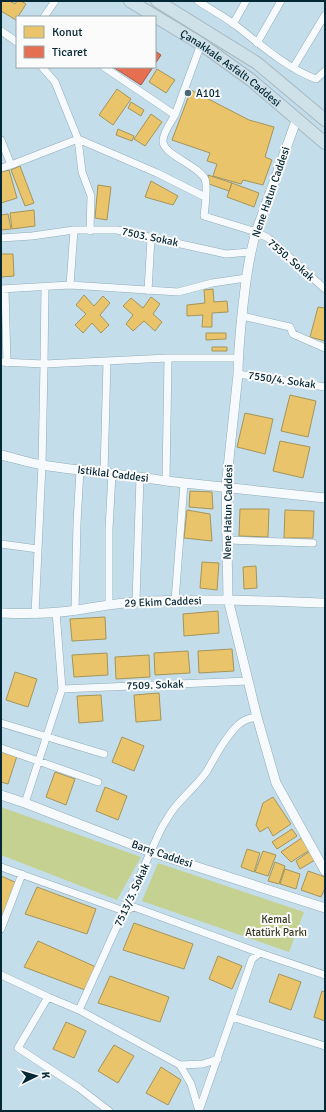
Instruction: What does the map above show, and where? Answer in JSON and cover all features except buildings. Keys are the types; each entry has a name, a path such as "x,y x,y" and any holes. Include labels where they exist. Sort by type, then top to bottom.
{"highway":[{"name":"Çanakkale Asfaltı Caddesi","path":"130,1 155,16"},
{"name":"Çanakkale Asfaltı Caddesi","path":"157,1 257,63 325,120"},
{"name":"Çanakkale Asfaltı Caddesi","path":"156,17 201,44 251,80 325,143"}],"street":[{"path":"45,16 55,1"},
{"path":"198,1 233,24 293,68 316,79 325,71"},
{"path":"233,24 246,1"},
{"path":"257,43 281,1"},
{"path":"293,68 325,15"},
{"path":"1,31 16,41"},
{"path":"1,168 78,139 150,170 205,197 205,180 200,171 165,148 163,140 175,114 201,44"},
{"path":"43,68 55,82 78,139 82,172 91,196 90,231"},
{"path":"106,68 175,114"},
{"name":"Nene Hatun Caddesi","path":"297,118 256,232 250,252 246,278 226,487 228,599 257,717 276,783 321,858 325,871"},
{"path":"1,140 11,165"},
{"name":"7550. Sokak","path":"205,197 204,216 256,232 268,238 325,289"},
{"path":"70,285 74,230"},
{"name":"7503. Sokak","path":"1,238 32,236 74,230 117,230 226,254 250,252"},
{"path":"148,291 151,238"},
{"path":"238,358 168,358 44,364 4,363 3,289 70,285 178,292 212,283 246,278"},
{"path":"35,614 42,465 45,287"},
{"path":"242,316 290,327 293,334 325,348"},
{"path":"166,481 168,358"},
{"path":"107,361 109,605"},
{"name":"7550/4. Sokak","path":"238,374 325,387"},
{"name":"Istiklal Caddesi","path":"1,455 42,465 166,481 325,498"},
{"path":"75,611 80,470"},
{"path":"136,602 140,477"},
{"path":"175,601 184,483"},
{"path":"227,540 313,543"},
{"path":"1,544 38,549"},
{"name":"29 Ekim Caddesi","path":"1,613 35,614 75,611 136,602 228,599 325,603"},
{"path":"25,803 62,689 56,612"},
{"name":"7509. Sokak","path":"62,689 248,681"},
{"name":"7513/3. Sokak","path":"79,1010 152,852 161,829 176,806 207,771 214,757 238,724 248,718 257,717"},
{"path":"1,723 104,754"},
{"path":"1,748 98,782"},
{"name":"Barış Caddesi","path":"1,795 152,852 325,908"},
{"path":"1,866 124,911 134,907 325,975"},
{"path":"1,929 22,874"},
{"path":"199,1111 252,959 260,953"},
{"path":"1,975 79,1010 180,1065 203,1064 218,1058"},
{"path":"48,997 18,1048 79,1088 109,1111"},
{"path":"232,1017 325,1046"},
{"path":"180,1065 191,1084 199,1111"}],"green space":[{"path":"1,807 141,857 117,900 1,855"},
{"name":"Kemal Atatürk Parkı","path":"158,863 304,912 289,952 142,901"}],"place":[{"name":"A101","path":"188,93"}]}
